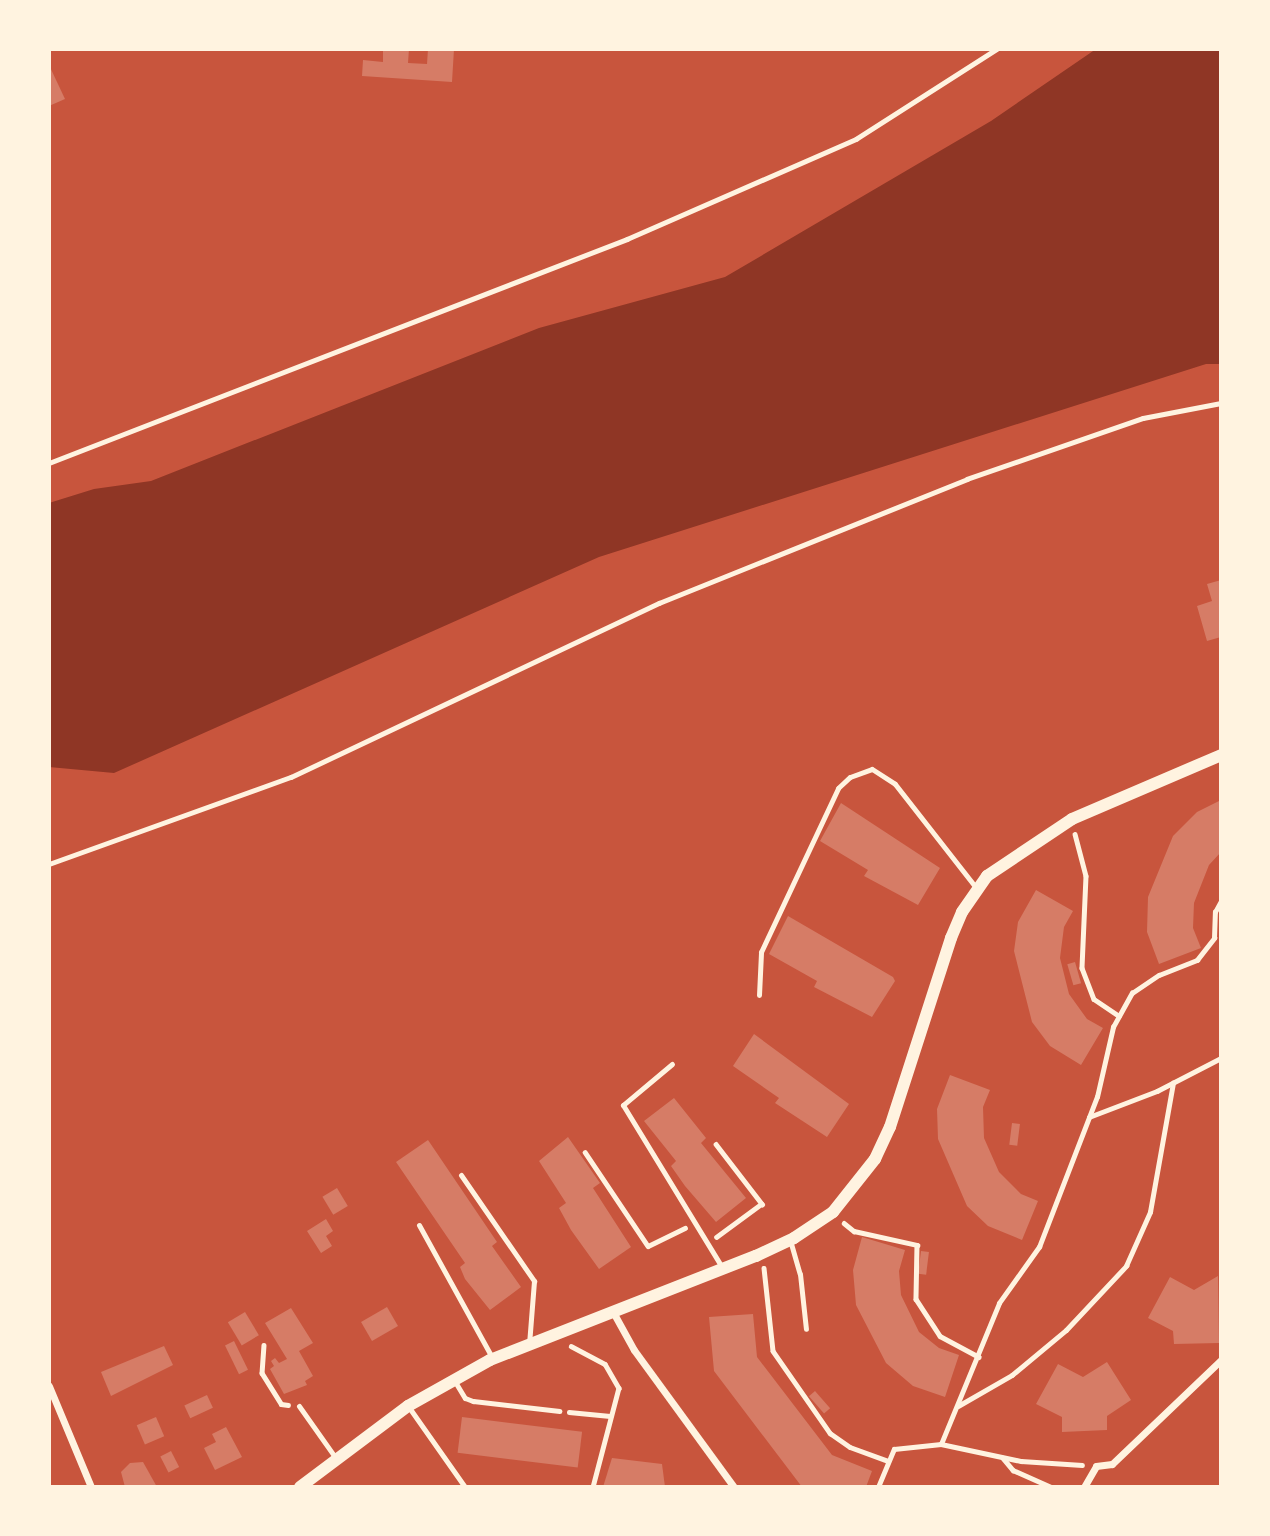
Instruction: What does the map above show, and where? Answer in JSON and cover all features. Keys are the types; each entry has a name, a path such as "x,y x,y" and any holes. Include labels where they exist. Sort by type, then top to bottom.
{"street":[{"path":"300,1487 335,1457 408,1406 493,1359 756,1256 790,1240 833,1212 875,1159 890,1127 951,938 977,889 1012,857 1072,819 1221,755"},
{"path":"612,1311 634,1350 734,1487"},
{"path":"1084,1487 1096,1465 1112,1464 1221,1360"},
{"path":"49,1387 91,1487"}],"lane":[{"path":"759,995 761,952 838,788 850,777 872,769 895,784 977,889"},
{"path":"672,1064 623,1105 723,1269"},
{"path":"461,1175 534,1282 529,1345"},
{"path":"419,1225 493,1359"},
{"path":"790,1240 800,1274 806,1329"},
{"path":"454,1380 473,1401 559,1411"},
{"path":"299,1406 335,1457"},
{"path":"408,1406 465,1487"}],"path":[{"path":"49,463 627,239 856,139 997,49"},
{"path":"49,864 291,777 659,603 967,479 1143,418 1221,403"},
{"path":"1072,819 1086,876 1082,968 1094,999 1119,1016"},
{"path":"941,1444 999,1303 1039,1247 1090,1117 1119,1016 1132,993 1159,975 1197,960 1213,938 1215,912 1221,901"},
{"path":"1090,1117 1173,1083 1221,1058"},
{"path":"958,1406 1012,1376 1066,1330 1126,1266 1150,1212 1173,1083"},
{"path":"708,1244 762,1204 716,1144"},
{"path":"585,1152 648,1246 695,1223"},
{"path":"833,1212 854,1231 917,1245 916,1299 940,1336 979,1357"},
{"path":"756,1256 764,1268 773,1352 830,1433 850,1447 888,1461"},
{"path":"563,1332 572,1349 605,1364 618,1380 619,1388 593,1486 586,1487"},
{"path":"264,1346 262,1373 281,1404 299,1406"},
{"path":"559,1411 610,1416"},
{"path":"878,1487 894,1449 941,1444 1002,1458 1096,1465"},
{"path":"1002,1458 1013,1469 1051,1487"}],"shaded area":[{"path":"1096,49 1221,49 1221,364 1206,364 599,557 114,773 49,767 49,503 94,489 151,481 539,328 725,277 991,121"}],"building":[{"path":"383,49 409,49 408,63 427,64 428,49 454,49 452,82 362,76 363,60 383,62"},
{"path":"49,65 65,99 49,106"},
{"path":"1221,580 1221,637 1207,641 1197,606 1212,601 1207,584"},
{"path":"1221,800 1221,852 1209,865 1194,903 1193,928 1201,948 1159,964 1147,932 1148,897 1173,836 1197,812"},
{"path":"841,803 940,868 918,905 864,876 868,870 820,841"},
{"path":"1036,890 1073,911 1064,927 1060,958 1069,994 1087,1019 1103,1028 1081,1065 1050,1046 1032,1022 1014,951 1018,922"},
{"path":"788,916 893,977 895,981 872,1017 814,987 817,981 769,954"},
{"path":"1075,962 1081,983 1073,985 1067,964"},
{"path":"754,1034 849,1104 827,1137 775,1103 779,1098 733,1066"},
{"path":"950,1075 990,1090 983,1107 984,1138 999,1172 1021,1194 1038,1201 1022,1240 988,1226 967,1206 938,1139 937,1109"},
{"path":"674,1098 706,1138 701,1143 746,1198 716,1222 685,1186 671,1166 676,1161 644,1121"},
{"path":"1012,1123 1020,1124 1017,1146 1009,1145"},
{"path":"568,1137 600,1183 593,1188 631,1247 599,1269 571,1230 559,1208 566,1203 539,1161"},
{"path":"428,1140 497,1242 492,1246 521,1287 490,1310 465,1279 460,1267 465,1263 396,1162"},
{"path":"337,1188 348,1206 333,1215 322,1197"},
{"path":"326,1219 333,1231 326,1236 332,1246 321,1253 307,1231"},
{"path":"862,1237 905,1250 899,1271 901,1295 919,1332 939,1348 959,1355 945,1397 913,1386 886,1363 856,1305 853,1270"},
{"path":"921,1251 929,1252 926,1275 918,1274"},
{"path":"1218,1276 1219,1343 1174,1344 1173,1331 1148,1318 1170,1277 1194,1290"},
{"path":"387,1307 398,1326 372,1341 361,1322"},
{"path":"291,1308 313,1343 299,1351 313,1376 305,1381 307,1385 284,1394 270,1369 274,1366 271,1361 275,1358 279,1363 287,1359 265,1323"},
{"path":"245,1312 259,1335 242,1345 228,1322"},
{"path":"753,1314 757,1357 832,1455 872,1471 866,1487 802,1487 714,1371 709,1317"},
{"path":"234,1341 248,1370 239,1374 225,1345"},
{"path":"164,1346 173,1365 111,1396 101,1372"},
{"path":"1107,1362 1131,1400 1107,1416 1107,1430 1062,1432 1062,1417 1036,1404 1058,1364 1083,1377"},
{"path":"815,1391 830,1408 824,1414 809,1396"},
{"path":"207,1395 213,1408 190,1418 184,1406"},
{"path":"156,1417 164,1436 145,1445 137,1425"},
{"path":"462,1417 582,1432 578,1467 458,1453"},
{"path":"226,1427 242,1457 215,1470 204,1448 216,1442 212,1434"},
{"path":"171,1451 179,1467 168,1472 160,1456"},
{"path":"612,1458 662,1464 665,1487 603,1487"},
{"path":"143,1462 157,1487 125,1487 121,1472 130,1463"}]}
